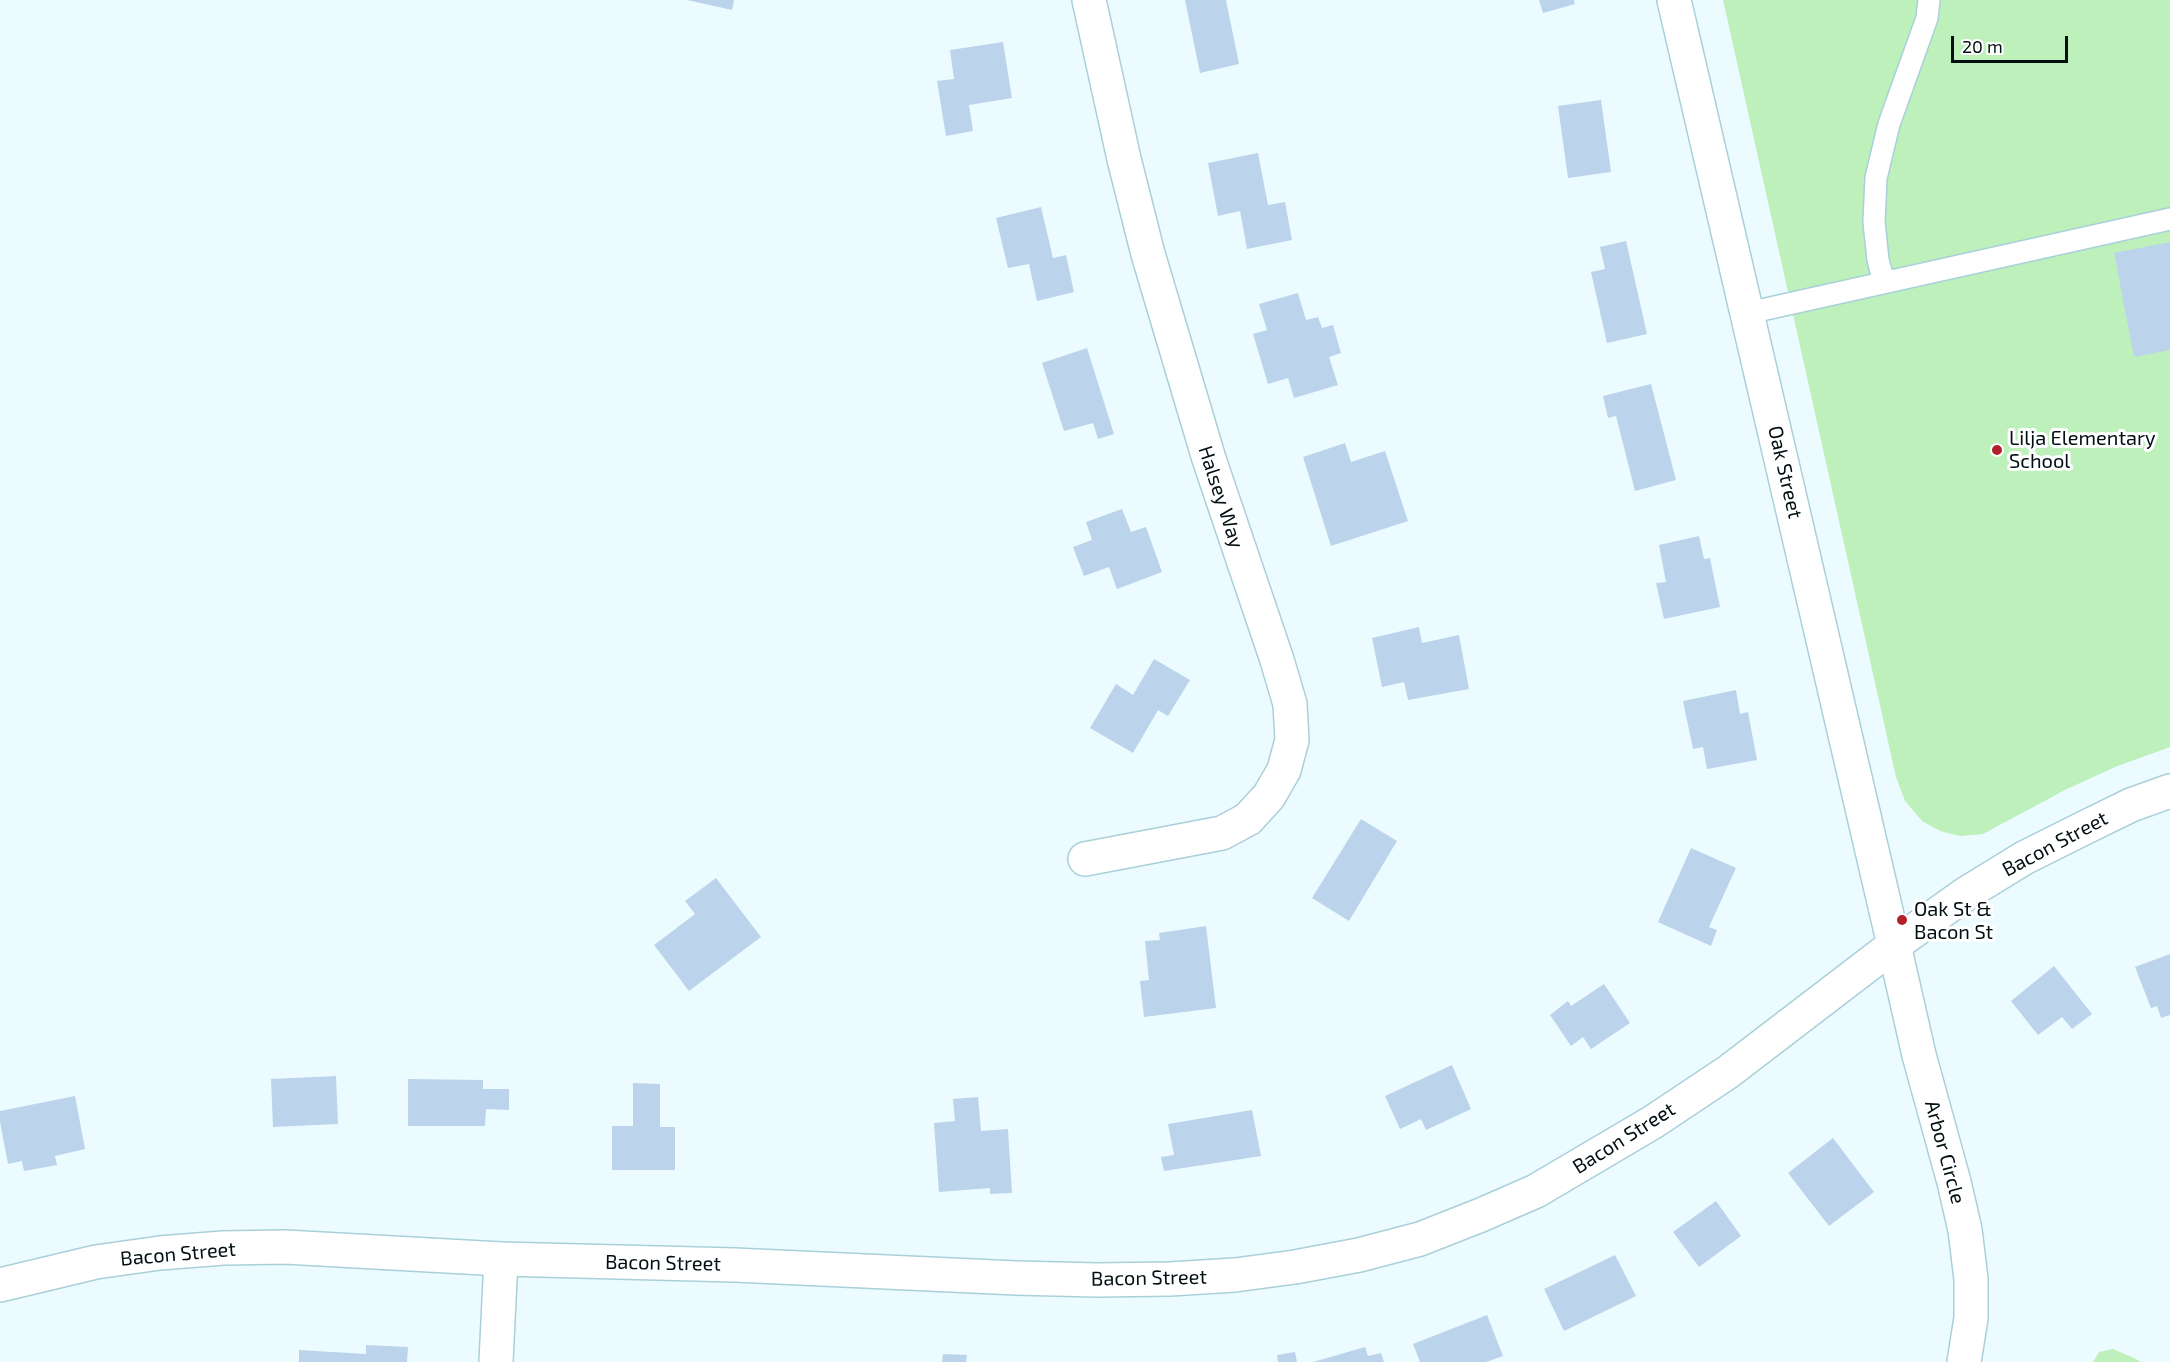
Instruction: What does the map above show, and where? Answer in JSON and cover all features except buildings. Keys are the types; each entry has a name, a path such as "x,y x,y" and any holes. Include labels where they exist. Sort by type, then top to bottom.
{"street":[{"name":"Halsey Way","path":"1085,859 1222,833 1248,819 1269,796 1284,770 1292,740 1290,704 1277,660 1209,459 1148,254 1124,159 1089,0"},
{"name":"Oak Street","path":"1674,0 1894,945"},
{"name":"Bacon Street","path":"0,1285 96,1262 160,1252 223,1248 285,1248 501,1259 735,1265 1107,1280 1235,1275 1359,1255 1420,1239 1481,1215 1536,1191 1595,1158 1728,1072 1894,945 1967,893 2024,858 2122,810 2170,791"},
{"name":"Arbor Circle","path":"1894,945 1919,1055 1965,1230 1971,1279 1971,1318 1964,1362"},
{"path":"496,1362 501,1259"}],"lane":[{"path":"1884,282 1878,260 1874,222 1876,178 1889,124 1927,18 1929,0"},
{"path":"1748,313 2170,219"}],"green space":[{"name":"Lilja Elementary School","path":"1723,0 2170,0 2170,747 2115,767 2065,790 1983,834 1960,836 1940,831 1922,821 1905,801 1896,777"},
{"path":"2113,1349 2141,1362 2093,1362 2099,1352"}],"place":[{"name":"Lilja Elementary School","path":"1997,450"},
{"name":"Oak St & Bacon St","path":"1902,920"}]}
